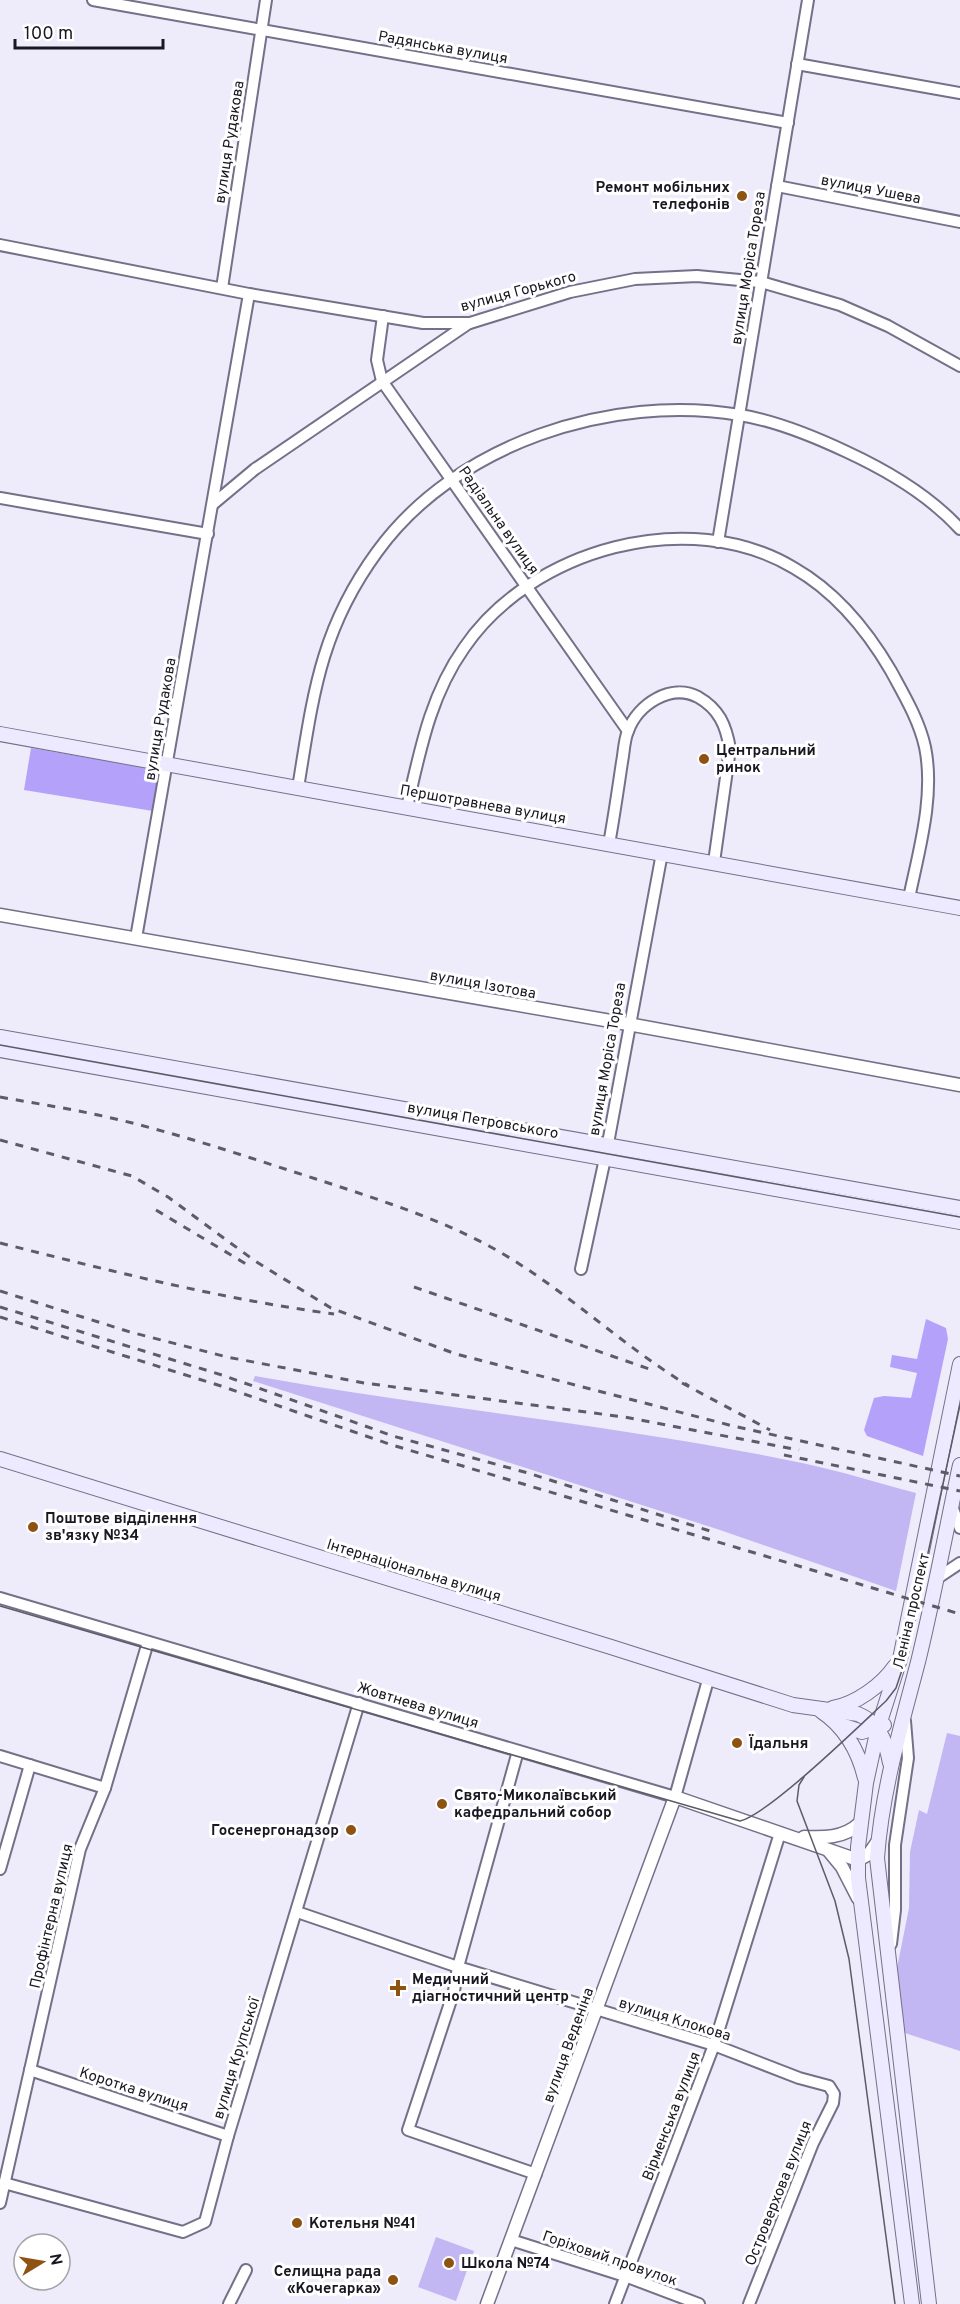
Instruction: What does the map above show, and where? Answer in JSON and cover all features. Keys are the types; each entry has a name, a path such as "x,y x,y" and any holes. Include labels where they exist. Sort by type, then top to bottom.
{"main road":[{"name":"Першотравнева вулиця","path":"0,734 960,908"},
{"name":"вулиця Петровського","path":"0,1037 960,1208"},
{"name":"вулиця Петровського","path":"0,1050 960,1222"},
{"name":"Леніна проспект","path":"912,2304 858,1860 866,1783 878,1728 900,1659 960,1364"},
{"name":"Інтернаціональна вулиця","path":"0,1459 611,1647 708,1680 819,1710 858,1714 878,1728"},
{"name":"Леніна проспект","path":"928,2304 877,1874 878,1841 890,1763 936,1579 960,1465"},
{"name":"Леніна проспект","path":"819,1710 839,1707 877,1686 900,1659"},
{"path":"841,1725 862,1732 878,1728 891,1722 904,1708"},
{"name":"Інтернаціональна вулиця","path":"819,1710 841,1725 861,1759 866,1783"},
{"path":"878,1728 890,1763"}],"street":[{"name":"Радянська вулиця","path":"93,0 788,123"},
{"name":"вулиця Рудакова","path":"222,288 266,0"},
{"name":"вулиця Моріса Тореза","path":"718,542 808,0"},
{"path":"797,64 960,93"},
{"name":"вулиця Ушева","path":"777,186 960,222"},
{"name":"вулиця Горького","path":"0,245 249,294 423,323 470,323 559,296 635,279 696,276 761,282 840,305 888,326 960,366"},
{"name":"вулиця Рудакова","path":"136,938 249,294"},
{"name":"Радіальна вулиця","path":"383,316 376,360 382,381 628,731"},
{"path":"213,504 255,469 470,323"},
{"path":"298,788 325,646 337,617 378,551 418,506 452,480 506,449 547,431 597,418 662,410 739,414 798,431 877,466 931,503 960,529"},
{"path":"0,498 208,534"},
{"path":"407,807 425,727 434,699 464,646 485,621 556,567 615,549 678,539 718,542 761,553 793,567 822,587 857,622 878,650 903,693 919,727 925,748 928,777 926,809 909,898"},
{"path":"609,844 628,731 649,703 663,695 678,692 690,693 708,703 720,715 727,730 730,748 714,862"},
{"name":"вулиця Моріса Тореза","path":"580,1269 607,1145 662,853"},
{"name":"вулиця Ізотова","path":"0,915 628,1024 960,1085"},
{"path":"952,1504 960,1528"},
{"path":"936,1579 960,1563"},
{"name":"Жовтнева вулиця","path":"0,1598 675,1797 858,1860"},
{"name":"Профінтерна вулиця","path":"0,2203 80,1849 105,1788 148,1641"},
{"path":"675,1797 708,1680"},
{"name":"вулиця Крупської","path":"4,2183 183,2232 205,2222 228,2136 359,1703"},
{"path":"888,1968 895,1911 895,1845 908,1758 904,1708"},
{"path":"518,1750 451,2000 408,2130 536,2174"},
{"path":"0,1756 105,1788"},
{"path":"0,1869 30,1765"},
{"name":"вулиця Веденіна","path":"487,2304 675,1797"},
{"path":"858,1860 869,1854 899,1816"},
{"path":"785,1834 837,1836 852,1831 860,1824"},
{"name":"Вірменська вулиця","path":"615,2304 714,2045 785,1834"},
{"path":"825,1847 842,1867 862,1907"},
{"name":"вулиця Клокова","path":"297,1912 597,2012 714,2045 799,2078 829,2086 834,2094"},
{"name":"Коротка вулиця","path":"30,2070 228,2136"},
{"name":"Островерхова вулиця","path":"749,2304 813,2143 833,2103 834,2094"},
{"name":"Горіховий провулок","path":"511,2240 625,2276 699,2304"},
{"path":"229,2304 246,2270"}],"shaded area":[{"path":"31,748 160,770 153,811 24,790"},
{"path":"926,1319 946,1328 948,1339 923,1456 867,1436 864,1430 874,1398 884,1396 911,1398 917,1373 890,1367 892,1355 917,1359"},
{"path":"255,1376 323,1388 597,1427 734,1450 816,1466 916,1493 896,1591 717,1529 253,1381"},
{"path":"947,1733 960,1736 960,2051 905,2033 897,1968 909,1908 910,1852 919,1810 927,1814"},
{"path":"436,2237 474,2251 456,2301 418,2287"}],"tram line":[{"path":"0,1045 960,1217"},
{"path":"0,1606 740,1821 753,1815 792,1787 886,1701 896,1688 904,1664 960,1405"},
{"path":"804,1777 799,1785 797,1801 835,1901 849,1959 895,2304"}],"railway":[{"path":"0,1097 126,1121 181,1136 360,1193 447,1226 489,1246 541,1278 638,1352 689,1386"},
{"path":"0,1140 132,1176 168,1197 255,1261 331,1308 456,1354 733,1426 960,1476"},
{"path":"156,1210 246,1264"},
{"path":"0,1243 125,1274 250,1301 334,1314"},
{"path":"414,1287 655,1371"},
{"path":"0,1291 130,1332 227,1357 364,1383 624,1417 799,1450"},
{"path":"0,1307 222,1375 393,1436 528,1473 710,1531"},
{"path":"0,1317 221,1386 392,1445 960,1614"},
{"path":"682,1383 770,1430"},
{"path":"784,1455 960,1491"}],"place":[{"name":"Ремонт мобільних телефонів","path":"742,196"},
{"name":"Центральний ринок","path":"704,759"},
{"name":"Поштове відділення зв'язку №34","path":"33,1527"},
{"name":"Їдальня","path":"737,1743"},
{"name":"Свято-Миколаївський кафедральний собор","path":"442,1804"},
{"name":"Госенергонадзор","path":"351,1830"},
{"name":"Медичний діагностичний центр","path":"398,1988"},
{"name":"Котельня №41","path":"297,2223"},
{"name":"Школа №74","path":"449,2263"},
{"name":"Селищна рада «Кочегарка»","path":"393,2280"}]}
